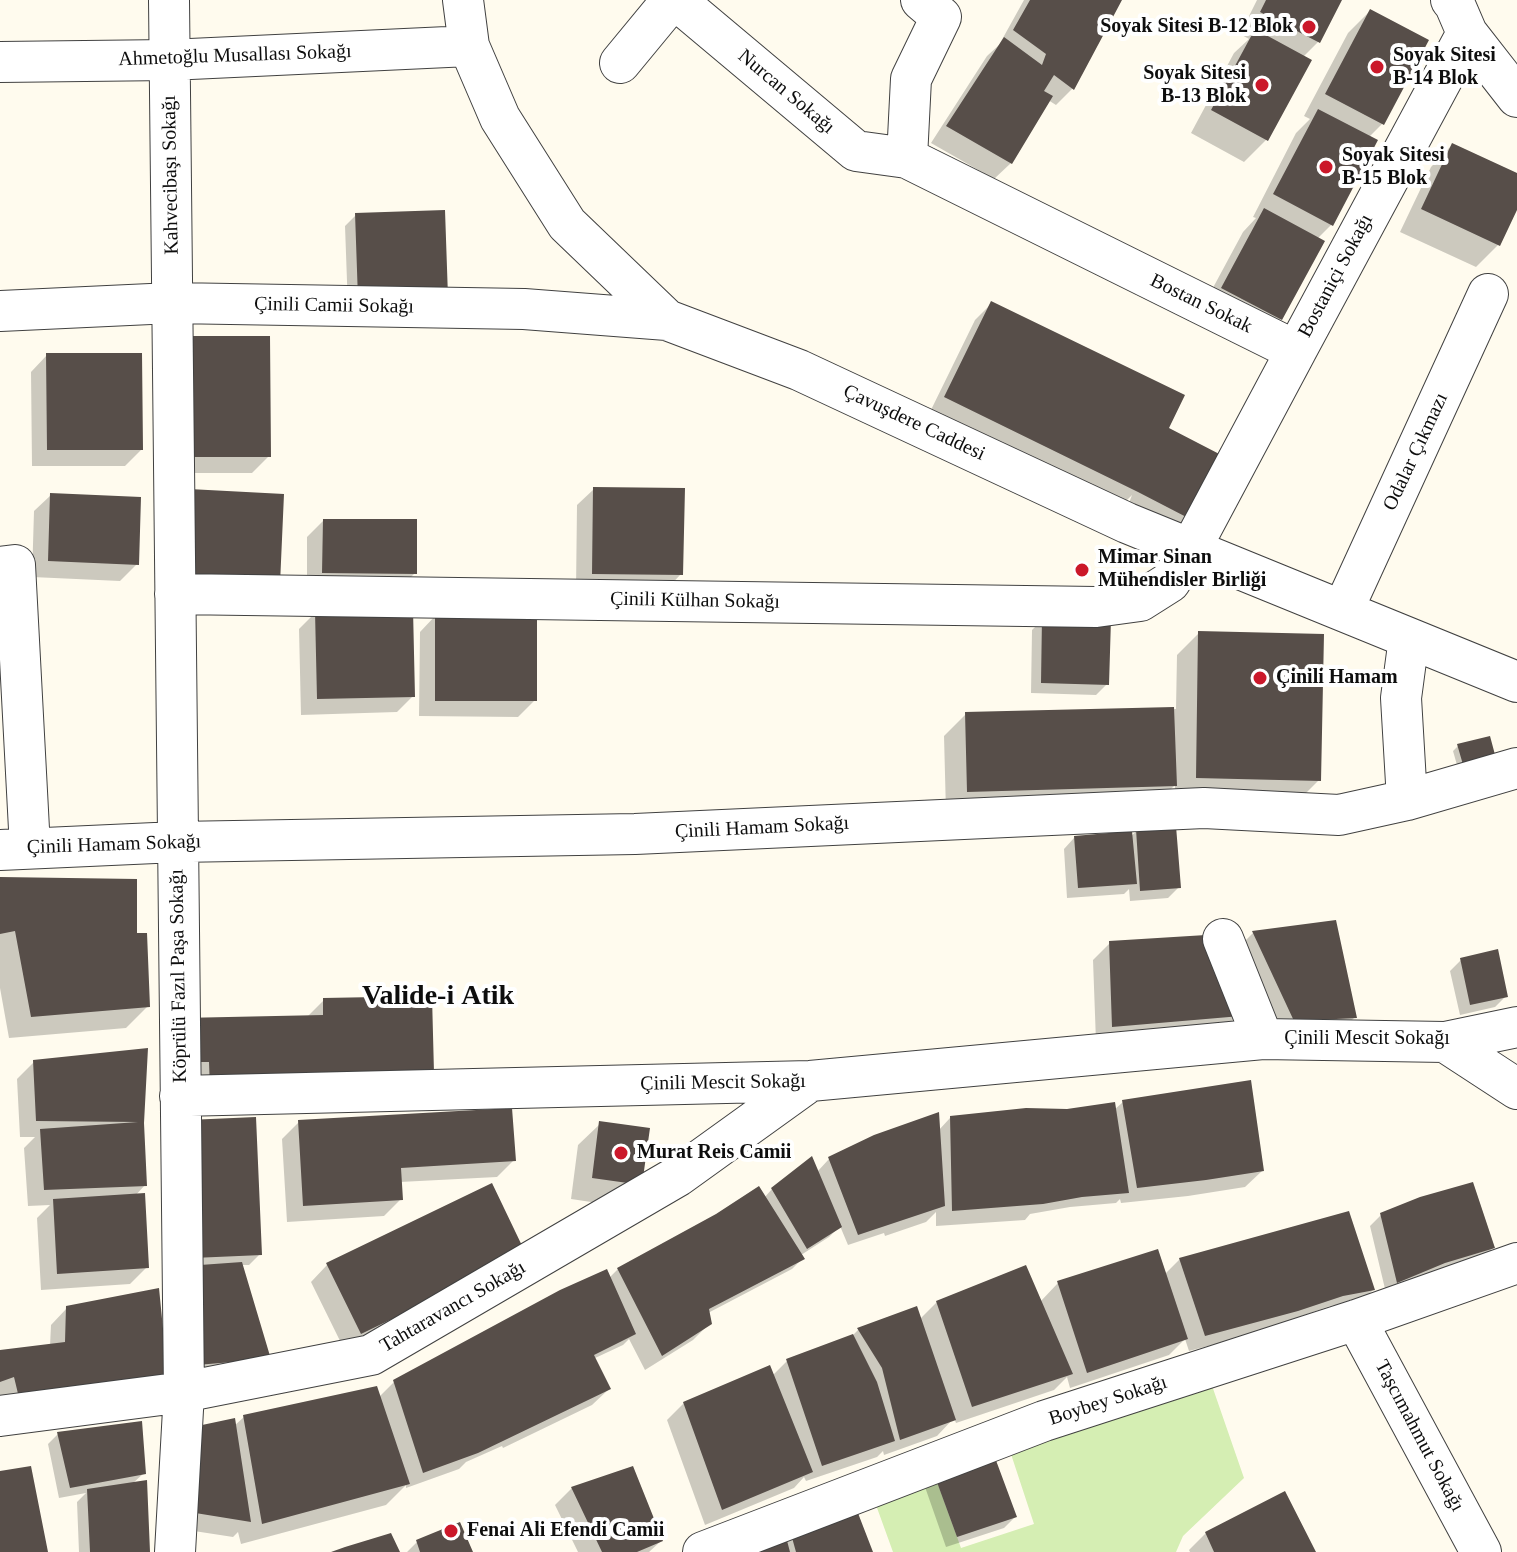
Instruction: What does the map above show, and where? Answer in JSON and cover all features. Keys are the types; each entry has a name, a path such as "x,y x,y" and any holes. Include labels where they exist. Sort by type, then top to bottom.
{"street":[{"name":"Kahvecibaşı Sokağı","path":"169,0 172,303"},
{"name":"Çavuşdere Caddesi","path":"463,0 469,46 500,118 567,224 667,320 799,370 1127,523 1517,682"},
{"path":"620,63 674,0"},
{"name":"Nurcan Sokağı","path":"674,0 856,151 907,158"},
{"path":"907,158 911,79 931,9"},
{"path":"1457,9 1517,97"},
{"name":"Bostaniçi Sokağı","path":"1296,351 1457,9"},
{"name":"Ahmetoğlu Musallası Sokağı","path":"0,62 169,60 469,46"},
{"name":"Bostan Sokak","path":"907,158 1296,351"},
{"name":"Odalar Çıkmazı","path":"1343,610 1488,294"},
{"name":"Çinili Camii Sokağı","path":"0,311 172,303 524,309 667,320"},
{"name":"Köprülü Fazıl Paşa Sokağı","path":"172,303 184,1392 175,1552"},
{"path":"1191,548 1296,351"},
{"name":"Çinili Külhan Sokağı","path":"175,594 1096,607 1140,601 1170,582 1191,548"},
{"path":"0,567 15,565 15,849"},
{"path":"1407,800 1401,698 1409,638"},
{"name":"Çinili Hamam Sokağı","path":"15,849 177,842 635,834 1204,808 1339,815 1407,800 1517,768"},
{"name":"Çinili Mescit Sokağı","path":"1223,939 1263,1039"},
{"name":"Çinili Mescit Sokağı","path":"180,1096 810,1081 1263,1039 1445,1042 1517,1027"},
{"path":"1445,1042 1517,1089"},
{"name":"Tahtaravancı Sokağı","path":"0,1416 184,1392 371,1355 678,1176 810,1081"},
{"name":"Boybey Sokağı","path":"703,1552 1044,1421 1356,1320 1517,1263"},
{"name":"Taşcımahmut Sokağı","path":"1356,1320 1469,1548"}],"green space":[{"path":"1209,1377 1244,1478 1183,1536 1176,1552 893,1552 872,1494 931,1465 961,1548 1034,1524 1009,1448"}],"building":[{"path":"1030,0 1122,0 1074,90 1054,75 1044,91 1053,96 1012,164 946,126 1004,37 1042,65 1046,54 1013,30"},
{"name":"Soyak Sitesi B-12 Blok","path":"1266,0 1342,0 1320,43 1260,12"},
{"name":"Soyak Sitesi B-14 Blok","path":"1370,9 1429,40 1384,125 1325,94"},
{"name":"Soyak Sitesi B-13 Blok","path":"1255,29 1312,60 1268,141 1211,110"},
{"name":"Soyak Sitesi B-15 Blok","path":"1318,109 1378,140 1333,226 1273,194"},
{"path":"1452,143 1517,173 1517,210 1500,246 1421,209"},
{"path":"1264,208 1325,241 1282,320 1221,288"},
{"path":"445,210 448,297 358,299 355,213"},
{"path":"991,301 1185,395 1169,428 1227,458 1194,521 944,397"},
{"path":"184,336 270,336 271,457 184,457"},
{"path":"46,353 142,353 143,450 47,450"},
{"path":"593,487 685,488 683,575 592,574"},
{"path":"189,489 284,494 280,584 185,579"},
{"path":"50,493 141,497 139,565 48,561"},
{"path":"323,519 417,519 417,574 322,573"},
{"path":"413,609 415,697 317,699 315,611"},
{"path":"435,613 537,614 537,701 435,701"},
{"path":"1042,617 1111,619 1109,685 1041,683"},
{"name":"Çinili Hamam","path":"1198,631 1324,634 1321,781 1196,778"},
{"path":"1174,707 1177,786 967,792 965,712"},
{"path":"1490,736 1498,766 1466,775 1457,744"},
{"path":"1176,826 1181,888 1140,891 1136,829"},
{"path":"1132,831 1137,884 1078,888 1074,836"},
{"path":"0,877 137,879 137,933 147,933 150,1007 31,1017 15,931 0,934"},
{"path":"1336,920 1357,1018 1294,1021 1252,931"},
{"path":"1206,935 1241,1016 1112,1027 1109,941"},
{"path":"1498,949 1508,997 1470,1005 1460,958"},
{"path":"432,996 434,1073 210,1090 209,1062 182,1062 181,1018 323,1015 323,998"},
{"path":"148,1048 144,1123 147,1186 44,1190 40,1129 138,1122 36,1121 33,1060"},
{"path":"1251,1080 1264,1171 1137,1188 1122,1100"},
{"path":"1115,1102 1129,1193 952,1211 950,1116 1026,1108 1067,1109"},
{"path":"512,1108 516,1161 401,1168 403,1200 303,1206 298,1120"},
{"path":"939,1112 945,1206 858,1235 828,1157 874,1135"},
{"path":"256,1117 262,1255 193,1258 188,1120"},
{"name":"Murat Reis Camii","path":"599,1121 650,1128 642,1185 592,1178"},
{"path":"812,1156 842,1227 807,1249 771,1188"},
{"path":"1473,1182 1495,1248 1445,1263 1397,1283 1380,1213 1420,1197"},
{"path":"492,1183 526,1254 361,1334 326,1263"},
{"path":"759,1186 805,1259 709,1309 712,1324 662,1356 617,1268 716,1214"},
{"path":"145,1193 149,1268 57,1274 53,1199"},
{"path":"1349,1211 1375,1290 1343,1296 1205,1336 1179,1258"},
{"path":"1158,1249 1188,1339 1087,1373 1057,1281"},
{"path":"242,1262 270,1356 185,1366 186,1266"},
{"path":"1026,1265 1073,1374 972,1407 936,1301"},
{"path":"607,1269 636,1334 594,1355 611,1389 478,1453 423,1473 393,1380 560,1290"},
{"path":"159,1288 168,1380 20,1402 14,1377 0,1382 0,1350 65,1342 66,1306"},
{"path":"917,1306 956,1420 900,1440 882,1368 857,1328"},
{"path":"853,1334 877,1382 895,1441 822,1466 786,1359"},
{"path":"770,1365 813,1472 722,1510 683,1402"},
{"path":"377,1386 410,1484 262,1524 243,1415"},
{"path":"235,1418 251,1522 183,1511 188,1428"},
{"path":"142,1421 146,1474 70,1488 57,1432"},
{"path":"994,1455 1017,1517 957,1537 934,1474"},
{"path":"31,1466 48,1552 0,1552 0,1471"},
{"path":"633,1466 663,1541 637,1552 602,1552 571,1487"},
{"path":"147,1480 150,1552 90,1552 87,1489"},
{"path":"1285,1491 1316,1552 1214,1552 1205,1532"},
{"path":"856,1508 873,1552 796,1552 791,1534"},
{"name":"Fenai Ali Efendi Camii","path":"460,1522 473,1552 420,1552 416,1540"},
{"path":"391,1533 400,1552 331,1552 345,1547"},
{"path":"785,1533 790,1552 739,1552"}],"place":[{"name":"Soyak Sitesi B-12 Blok","path":"1309,27"},
{"name":"Soyak Sitesi B-14 Blok","path":"1377,67"},
{"name":"Soyak Sitesi B-13 Blok","path":"1262,85"},
{"name":"Soyak Sitesi B-15 Blok","path":"1326,167"},
{"name":"Mimar Sinan Mühendisler Birliği","path":"1082,570"},
{"name":"Çinili Hamam","path":"1260,678"},
{"name":"Murat Reis Camii","path":"621,1153"},
{"name":"Fenai Ali Efendi Camii","path":"451,1531"}],"district":[{"name":"Valide-i Atik","path":"438,997"}]}
